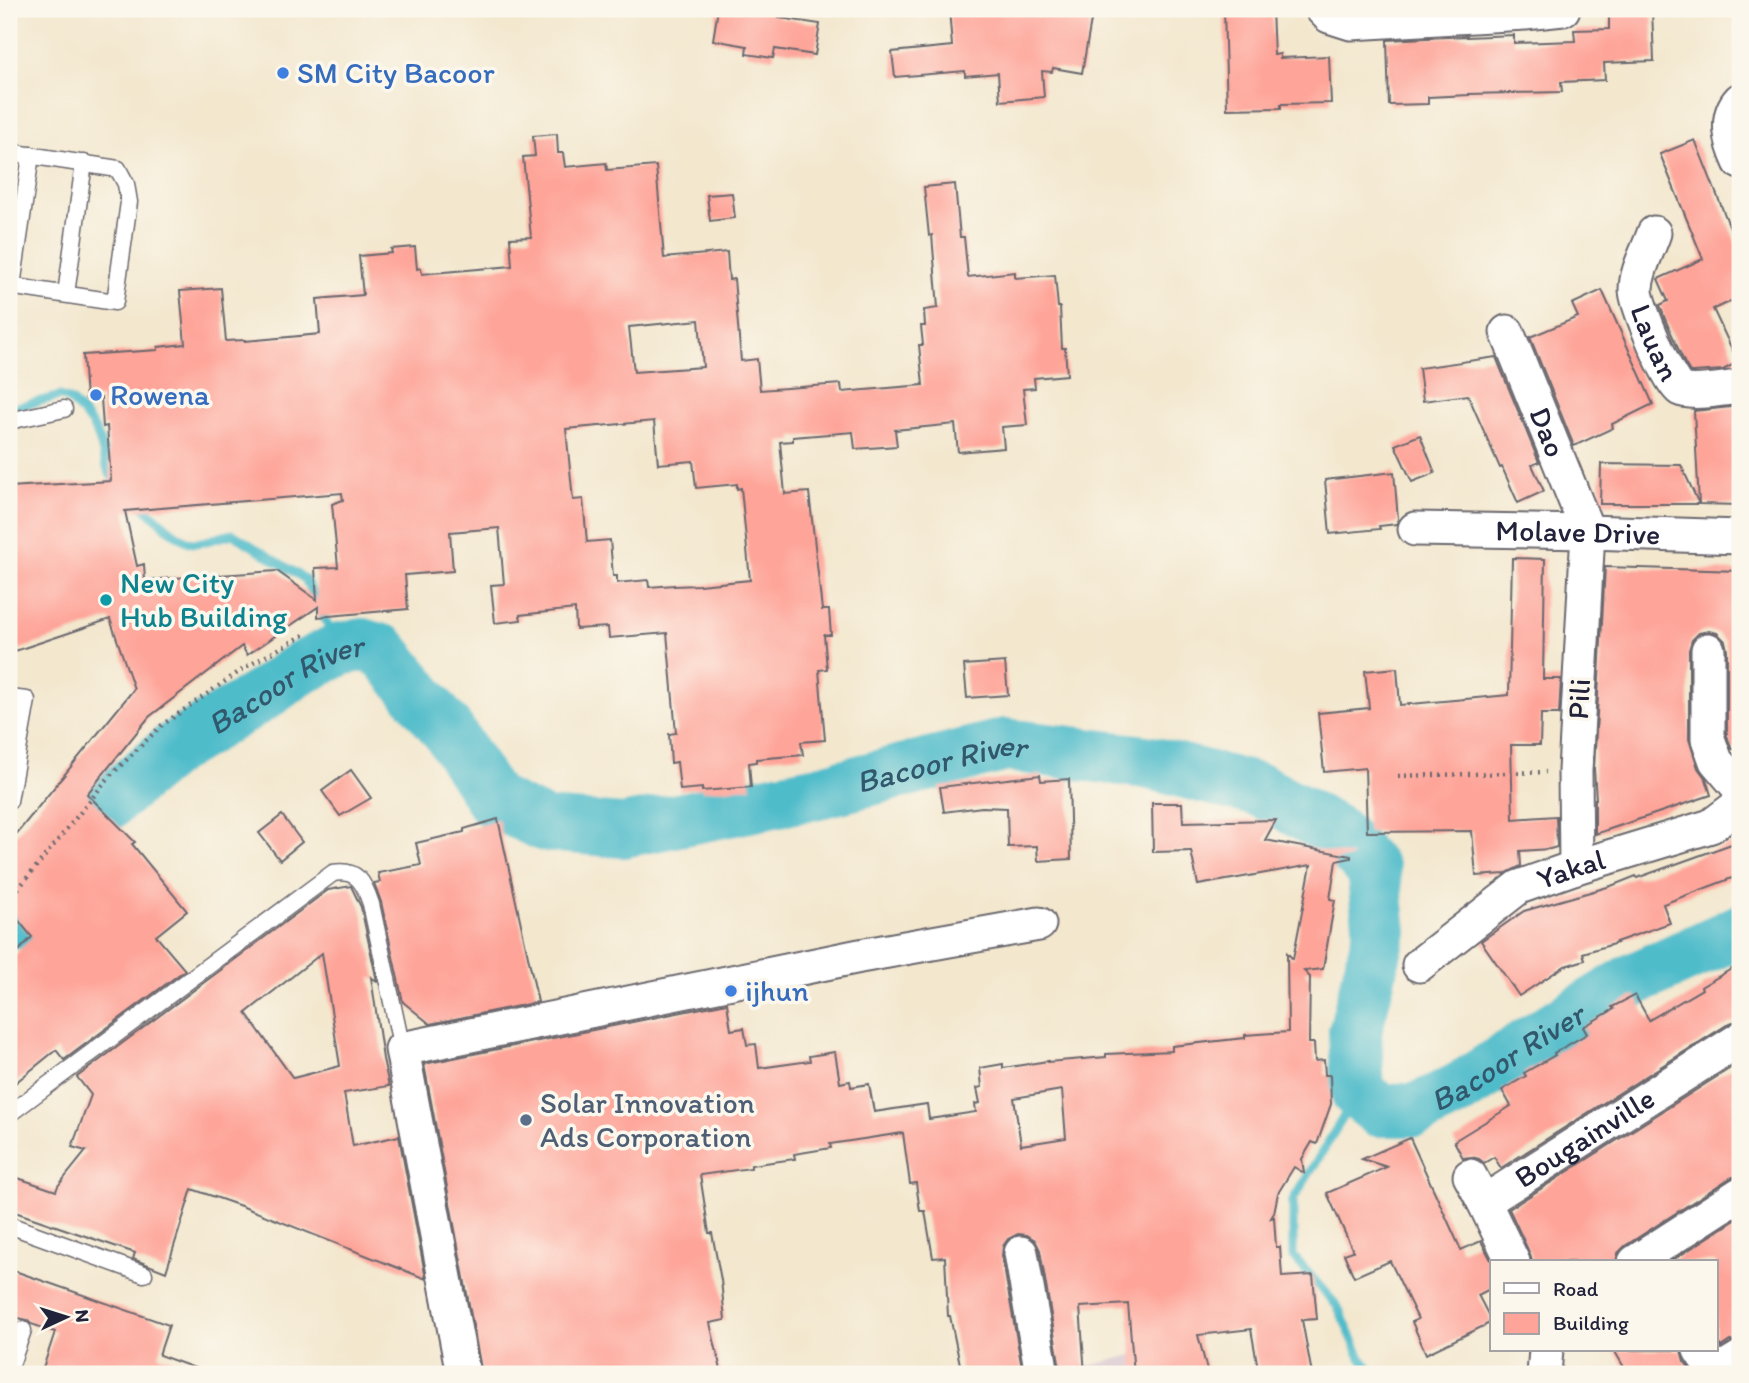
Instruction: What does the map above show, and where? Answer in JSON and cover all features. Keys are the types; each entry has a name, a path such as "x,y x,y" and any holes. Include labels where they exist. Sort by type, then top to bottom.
{"street":[{"path":"1322,9 1329,16 1351,23 1563,9"},
{"path":"1738,101 1730,126 1733,148 1740,163"},
{"name":"Lauan","path":"1654,233 1637,277 1636,292 1639,308 1671,378 1680,389 1693,391 1740,387"},
{"name":"Dao","path":"1507,332 1588,532"},
{"name":"Molave Drive","path":"1415,529 1740,537"},
{"name":"Pili","path":"1576,867 1575,771 1588,532"},
{"path":"1709,650 1708,739 1716,761 1740,789"},
{"name":"Yakal","path":"1419,965 1519,887 1711,826 1740,804"},
{"path":"463,1374 402,1049 860,956 1039,924"},
{"name":"Bougainville","path":"1512,1260 1477,1189 1740,1039"},
{"path":"1642,1260 1740,1194"},
{"path":"1021,1253 1042,1374"},
{"path":"1544,1374 1546,1352"},
{"path":"1701,1352 1709,1364 1717,1368 1727,1367 1740,1359"}],"lane":[{"path":"9,152 31,155 84,163 118,169 126,184 129,202 115,302 11,286 31,155"},
{"path":"65,294 84,163"},
{"path":"9,421 64,409"},
{"path":"9,698 27,700 9,802"},
{"path":"9,1114 333,873 345,872 354,875 362,881 367,891 402,1049"},
{"path":"9,1225 144,1274"},
{"path":"9,1370 23,1330"}],"path":[{"path":"9,901 110,776 162,725 246,667 306,634"},
{"path":"1398,776 1575,771"}],"shaded area":[{"path":"1199,1338 1208,1374 1058,1374"}],"building":[{"path":"718,9 780,9 779,18 820,24 815,55 775,49 773,58 746,54 747,46 713,40"},
{"path":"949,9 1093,9 1082,73 1053,68 1052,72 1042,71 1044,97 1000,101 998,73 965,76 965,71 895,77 892,52 952,46"},
{"path":"1224,9 1272,9 1274,55 1280,54 1280,58 1329,56 1331,103 1281,104 1281,108 1227,109"},
{"path":"1652,9 1654,61 1604,63 1605,80 1561,82 1562,92 1428,97 1428,104 1389,105 1387,40 1514,35 1514,43 1575,41 1574,30 1609,29 1609,11"},
{"path":"557,134 558,153 563,153 565,167 606,163 607,170 656,166 664,258 727,252 729,280 734,279 741,361 757,359 760,390 841,384 842,392 923,385 919,345 923,345 921,326 925,326 924,310 938,308 932,235 929,236 924,187 955,184 960,237 964,237 968,277 1015,272 1015,278 1055,275 1067,375 1034,378 1035,388 1023,389 1027,425 1002,427 1004,448 958,452 955,424 895,430 897,446 855,449 853,432 793,437 793,441 780,442 785,494 809,492 822,610 829,610 831,635 824,635 827,669 819,670 825,740 801,742 803,755 756,759 756,762 749,763 751,787 680,790 677,762 671,763 669,734 676,733 667,633 609,638 608,627 576,629 575,609 520,615 521,620 495,623 491,585 504,584 499,528 450,532 453,571 405,575 408,609 318,617 318,607 247,655 242,646 149,717 87,794 135,842 132,844 187,911 156,936 185,970 64,1060 56,1050 9,1088 9,961 32,937 9,909 9,843 134,689 110,619 9,653 9,487 111,481 107,426 103,427 101,398 86,399 83,355 158,350 158,347 185,344 180,291 221,288 226,341 245,341 320,334 317,299 363,295 359,256 392,253 391,249 415,247 417,269 421,268 422,274 512,266 510,238 531,237 523,157 535,156 533,136","holes":["699,320 703,367 634,372 629,327","654,421 658,464 693,461 696,488 737,484 737,489 741,488 750,580 649,587 648,580 617,583 617,576 613,576 610,540 587,542 583,499 573,500 566,429","342,493 343,500 332,504 338,567 315,568 317,600 277,571 145,580 144,564 137,566 125,511"]},
{"path":"1695,140 1740,253 1740,298 1713,309 1738,362 1723,370 1690,372 1660,305 1668,301 1658,279 1703,259 1660,154"},
{"path":"732,193 735,218 710,221 707,195"},
{"path":"1602,290 1653,404 1612,424 1613,428 1574,446 1530,337 1578,317 1572,304"},
{"path":"1496,357 1539,462 1532,465 1544,491 1518,503 1468,395 1423,401 1419,368"},
{"path":"1740,406 1740,505 1699,504 1694,411"},
{"path":"1420,435 1435,473 1412,482 1395,445"},
{"path":"1601,464 1681,465 1699,504 1600,504"},
{"path":"1394,472 1397,524 1379,526 1380,529 1330,534 1325,480"},
{"path":"1512,558 1545,559 1543,679 1561,679 1559,714 1541,714 1540,745 1511,745 1513,819 1556,816 1557,847 1520,851 1521,866 1505,874 1476,876 1472,831 1367,832 1365,768 1324,772 1318,713 1369,708 1365,671 1397,668 1400,705 1509,695"},
{"path":"1605,567 1740,571 1740,749 1732,749 1727,736 1725,641 1717,633 1699,633 1692,640 1689,650 1689,739 1698,768 1706,779 1711,795 1595,834 1594,769"},
{"path":"1005,662 1008,695 967,698 964,665"},
{"path":"351,770 371,798 340,816 322,791"},
{"path":"1040,775 1041,781 1069,779 1071,859 1038,861 1037,846 1008,847 1007,808 982,807 944,812 940,787"},
{"path":"1152,803 1182,803 1183,822 1276,820 1265,840 1351,856 1336,861 1330,899 1335,900 1323,969 1304,971 1310,977 1309,1043 1314,1043 1315,1061 1324,1060 1325,1075 1330,1075 1331,1104 1317,1144 1312,1142 1302,1159 1304,1173 1294,1167 1278,1193 1271,1218 1274,1217 1276,1247 1280,1247 1282,1277 1313,1275 1317,1319 1302,1320 1312,1374 1259,1374 1251,1329 1198,1335 1208,1374 1134,1374 1128,1304 1080,1307 1085,1374 1061,1374 1040,1250 1035,1240 1018,1234 1008,1239 1003,1246 1002,1256 1023,1374 962,1374 948,1316 945,1257 933,1258 925,1211 920,1211 916,1183 910,1184 903,1133 830,1144 831,1148 794,1154 795,1159 700,1175 709,1233 712,1233 721,1280 725,1320 710,1323 722,1374 482,1374 424,1064 727,1003 731,1030 744,1028 747,1045 756,1044 759,1068 810,1061 809,1056 835,1052 840,1083 850,1081 851,1087 869,1084 874,1112 927,1104 929,1119 976,1112 975,1104 980,1103 977,1088 982,1087 980,1068 1106,1057 1106,1054 1172,1051 1172,1046 1245,1038 1245,1035 1288,1032 1287,953 1293,959 1311,865 1198,885 1191,851 1153,852","holes":["1062,1090 1066,1138 1021,1145 1014,1098"]},
{"path":"282,815 302,842 280,860 259,833"},
{"path":"498,819 538,1002 430,1024 403,1002 381,902 374,883 380,882 378,873 421,865 416,843 464,832 464,829"},
{"path":"1740,841 1740,875 1663,904 1670,923 1583,953 1585,960 1565,966 1519,996 1481,941 1524,911 1636,876 1637,878"},
{"path":"351,886 361,907 377,981 371,977 389,1086 344,1093 353,1146 399,1136 426,1279 192,1189 166,1272 133,1259 135,1253 9,1210 9,1175 56,1191 86,1151 72,1147 91,1095 77,1077 328,890","holes":["322,953 340,1066 293,1078 246,1013"]},
{"path":"1740,964 1740,1020 1730,1023 1501,1168 1494,1157 1484,1163 1471,1157 1463,1158 1454,1141 1511,1106 1502,1090 1526,1076 1524,1073 1555,1055 1554,1053 1587,1034 1583,1027 1635,995 1649,1020"},
{"path":"1740,1062 1740,1175 1730,1178 1625,1246 1618,1253 1616,1260 1532,1260 1509,1209"},
{"path":"1410,1138 1461,1250 1481,1241 1491,1260 1490,1289 1478,1295 1490,1323 1426,1354 1412,1322 1418,1319 1390,1261 1354,1277 1344,1254 1353,1251 1327,1193 1387,1167 1362,1159"},
{"path":"1740,1217 1740,1339 1721,1347 1718,1342 1718,1260 1673,1260"},
{"path":"9,1269 169,1325 159,1355 203,1371 203,1374 41,1374 55,1332 31,1324 27,1320 9,1316"},
{"path":"1615,1352 1682,1352 1684,1361 1694,1374 1628,1374"}],"waterway":[{"path":"9,409 60,396 70,400 94,428 108,469 118,483"},
{"path":"139,502 181,538 198,543 233,534 305,579 340,649"},
{"name":"Bacoor River","path":"9,923 100,810 173,749 264,694 298,670 340,649 363,645 383,651 449,732 493,801 545,825 623,831 819,792 1006,745 1146,762 1262,791 1338,833 1373,871 1380,931 1355,1032 1358,1093 1379,1110 1417,1110 1460,1089 1635,979 1740,931"},
{"path":"1358,1093 1293,1200 1293,1256 1338,1307 1361,1358 1375,1374"}],"place":[{"name":"SM City Bacoor","path":"283,73"},
{"name":"Rowena","path":"96,395"},
{"name":"New City Hub Building","path":"106,600"},
{"name":"ijhun","path":"731,991"},
{"name":"Solar Innovation Ads Corporation","path":"526,1120"}]}
